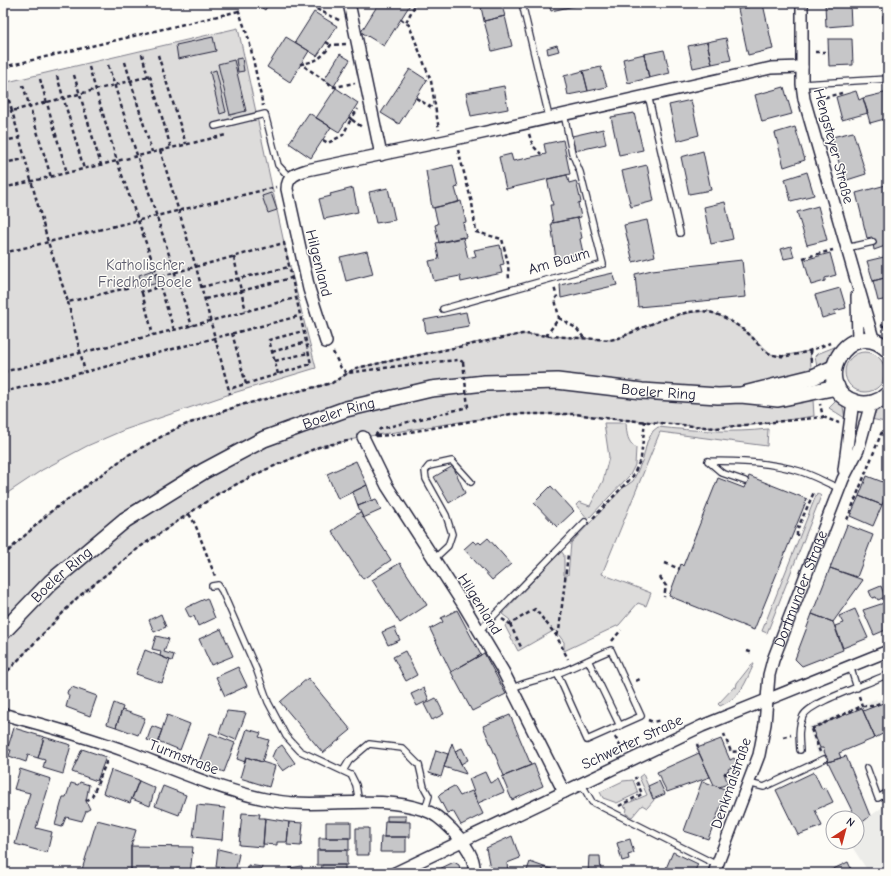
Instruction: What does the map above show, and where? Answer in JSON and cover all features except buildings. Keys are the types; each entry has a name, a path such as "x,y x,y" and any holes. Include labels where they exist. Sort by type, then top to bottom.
{"main road":[{"path":"884,347 858,341 843,350 835,361 834,378 842,394 853,401 862,404 871,404 881,400 888,394"},
{"name":"Boeler Ring","path":"741,395 758,389 813,377 834,368"},
{"name":"Boeler Ring","path":"3,632 51,582 125,520 204,471 264,439 346,409 431,389 485,383 557,382 642,391 718,396 741,395 778,399 837,386"}],"street":[{"path":"349,3 381,155"},
{"name":"Hengsteyer Straße","path":"802,3 802,84 814,138 870,326 884,347"},
{"path":"288,185 293,175 307,170 454,140 526,122 771,68 802,67"},
{"name":"Hilgenland","path":"288,185 309,289 326,342"},
{"name":"Hengsteyer Straße","path":"858,288 858,341"},
{"name":"Dortmunder Straße","path":"841,483 851,424 853,401"},
{"name":"Dortmunder Straße","path":"766,701 769,675 773,660 841,483 858,450 871,404"},
{"name":"Hilgenland","path":"363,437 388,486 480,630 513,688 564,792"},
{"name":"Schwerter Straße","path":"395,873 540,805 581,783 702,726 888,651"},
{"name":"Denkmalstraße","path":"715,869 763,739 766,701"},
{"name":"Turmstraße","path":"3,716 6,715 77,734 207,783 266,799 316,804 359,803 401,805 425,810 438,817 462,842 472,858 475,873"}],"lane":[{"path":"522,3 549,117"},
{"path":"802,84 888,79"},
{"path":"648,95 680,233"},
{"path":"216,126 265,114 278,165 288,185"},
{"name":"Am Baum","path":"443,309 603,264 580,172 572,153 564,114"},
{"path":"846,248 873,242"},
{"path":"434,559 448,546 452,534 446,515 426,479 425,471 429,466 452,461 471,482"},
{"path":"745,481 722,473 708,461 736,461 782,467 841,483"},
{"path":"480,630 585,522"},
{"path":"215,586 257,670 268,702 286,736 300,751 351,775 356,785 359,803"},
{"path":"513,688 522,683 557,673 611,650 641,716 588,740 557,673"},
{"path":"588,660 620,726"},
{"path":"850,666 857,688"},
{"path":"800,750 798,734 804,715 815,705 888,674"},
{"path":"343,771 349,760 369,744 402,748 419,765 424,788 429,796 425,810"},
{"path":"748,783 764,787 824,760"},
{"path":"867,768 878,798 888,792"},
{"path":"581,783 592,802 610,810 715,869"}],"path":[{"path":"236,3 249,40 265,114"},
{"path":"304,3 310,4 354,28"},
{"path":"406,22 416,3"},
{"path":"3,67 239,11"},
{"path":"401,19 409,25 432,81 441,142"},
{"path":"326,42 331,45 357,44"},
{"path":"331,45 321,58 315,62 301,64 334,87 365,80"},
{"path":"815,52 825,52"},
{"path":"142,54 171,148"},
{"path":"158,55 186,144"},
{"path":"125,62 152,152"},
{"path":"108,65 176,272 192,326"},
{"path":"89,67 117,161 158,277 174,330"},
{"path":"74,75 100,165"},
{"path":"57,76 84,169"},
{"path":"3,113 130,80 148,77"},
{"path":"40,80 67,173"},
{"path":"23,85 51,177"},
{"path":"5,86 30,182 68,302 85,372"},
{"path":"818,99 846,92"},
{"path":"416,98 435,109"},
{"path":"322,140 328,143 343,135 351,119 377,137"},
{"path":"526,122 533,146 542,154"},
{"path":"3,188 230,134"},
{"path":"3,141 19,138"},
{"path":"454,140 472,203 476,232 502,239 508,263 509,291"},
{"path":"160,150 177,211 196,267 230,394"},
{"path":"3,163 24,158"},
{"path":"3,253 288,185"},
{"path":"158,277 284,243 299,316 311,364 229,389"},
{"path":"803,258 833,250"},
{"path":"234,257 246,312"},
{"path":"201,287 289,267"},
{"path":"205,299 291,278"},
{"path":"552,279 557,297 555,299 555,306 559,318 576,328 584,338"},
{"path":"68,302 139,285 153,336"},
{"path":"142,293 160,286"},
{"path":"3,372 153,336 295,298"},
{"path":"3,556 49,514 128,455 179,427 241,405 332,383 356,368 388,360 522,334 610,340 619,338 667,318 688,313 708,311 747,332 767,352 775,356 810,351 831,343"},
{"path":"3,392 299,316"},
{"path":"546,336 559,318"},
{"path":"278,374 270,340 303,331"},
{"path":"232,333 246,384"},
{"path":"272,352 306,342"},
{"path":"326,342 341,368 347,373 421,363 459,360 463,362 468,407 380,429 375,436"},
{"path":"275,361 308,353"},
{"path":"585,522 594,517 634,476 641,458 645,421"},
{"path":"847,520 881,434 888,422"},
{"path":"797,536 797,530 814,492"},
{"path":"189,514 195,524 215,586"},
{"path":"556,635 559,631 568,562 568,552 563,544"},
{"path":"665,563 680,568"},
{"path":"660,576 666,586 664,596"},
{"path":"510,624 535,609 556,635 561,649 572,666"},
{"path":"494,615 510,624 522,647"},
{"path":"747,651 753,653"},
{"path":"810,729 862,706 873,706 888,699"},
{"path":"724,734 731,752 742,751"},
{"path":"86,801 92,797 111,746"},
{"path":"724,773 734,777"},
{"path":"610,810 642,794 635,777"}],"shaded area":[{"path":"888,696 888,731 840,752 841,758 828,762 824,753 818,755 808,727 876,699 877,701"},
{"path":"888,803 888,873 869,873 854,850 865,850 865,820"}],"green space":[{"name":"Katholischer Friedhof Boele","path":"238,28 284,243 316,368 230,394 124,430 87,446 42,470 3,496 3,83"},
{"path":"708,311 725,318 747,332 771,354 781,356 810,351 814,416 760,424 716,428 576,414 511,414 363,437 319,447 265,470 219,493 140,547 77,598 3,676 3,556 49,513 128,455 181,426 241,405 332,383 356,368 522,334 610,340 619,338 651,324 673,317"},
{"path":"837,346 827,362 824,365 817,367 815,356"},
{"path":"869,352 876,355 882,361 885,372 884,380 876,389 869,392 861,392 854,389 846,380 845,368 848,361 857,353"},
{"path":"838,399 843,407 845,418 829,408"},
{"path":"888,402 888,417 885,422 871,419 877,411"},
{"path":"604,423 626,423 628,437 636,448 635,465 630,475 588,519 576,505 579,502 590,506 603,481 609,457"},
{"path":"658,427 713,431 768,429 767,446 660,432 602,574 651,593 646,606 638,603 619,625 564,651 564,642 555,630 518,651 505,626 510,620 502,614 561,551 564,555 564,575 568,575 571,543 623,488 633,481 643,459 647,442 653,431"},
{"path":"817,493 821,496 767,633 762,631"},
{"path":"752,664 754,664 742,689 733,698 720,706 718,704 734,687 736,688 737,683"},
{"path":"643,774 654,800 647,808 642,805 632,817 626,814 627,808 624,807 626,804 647,795 639,777"},
{"path":"633,780 638,793 617,803 603,798 600,792 623,781"}]}
